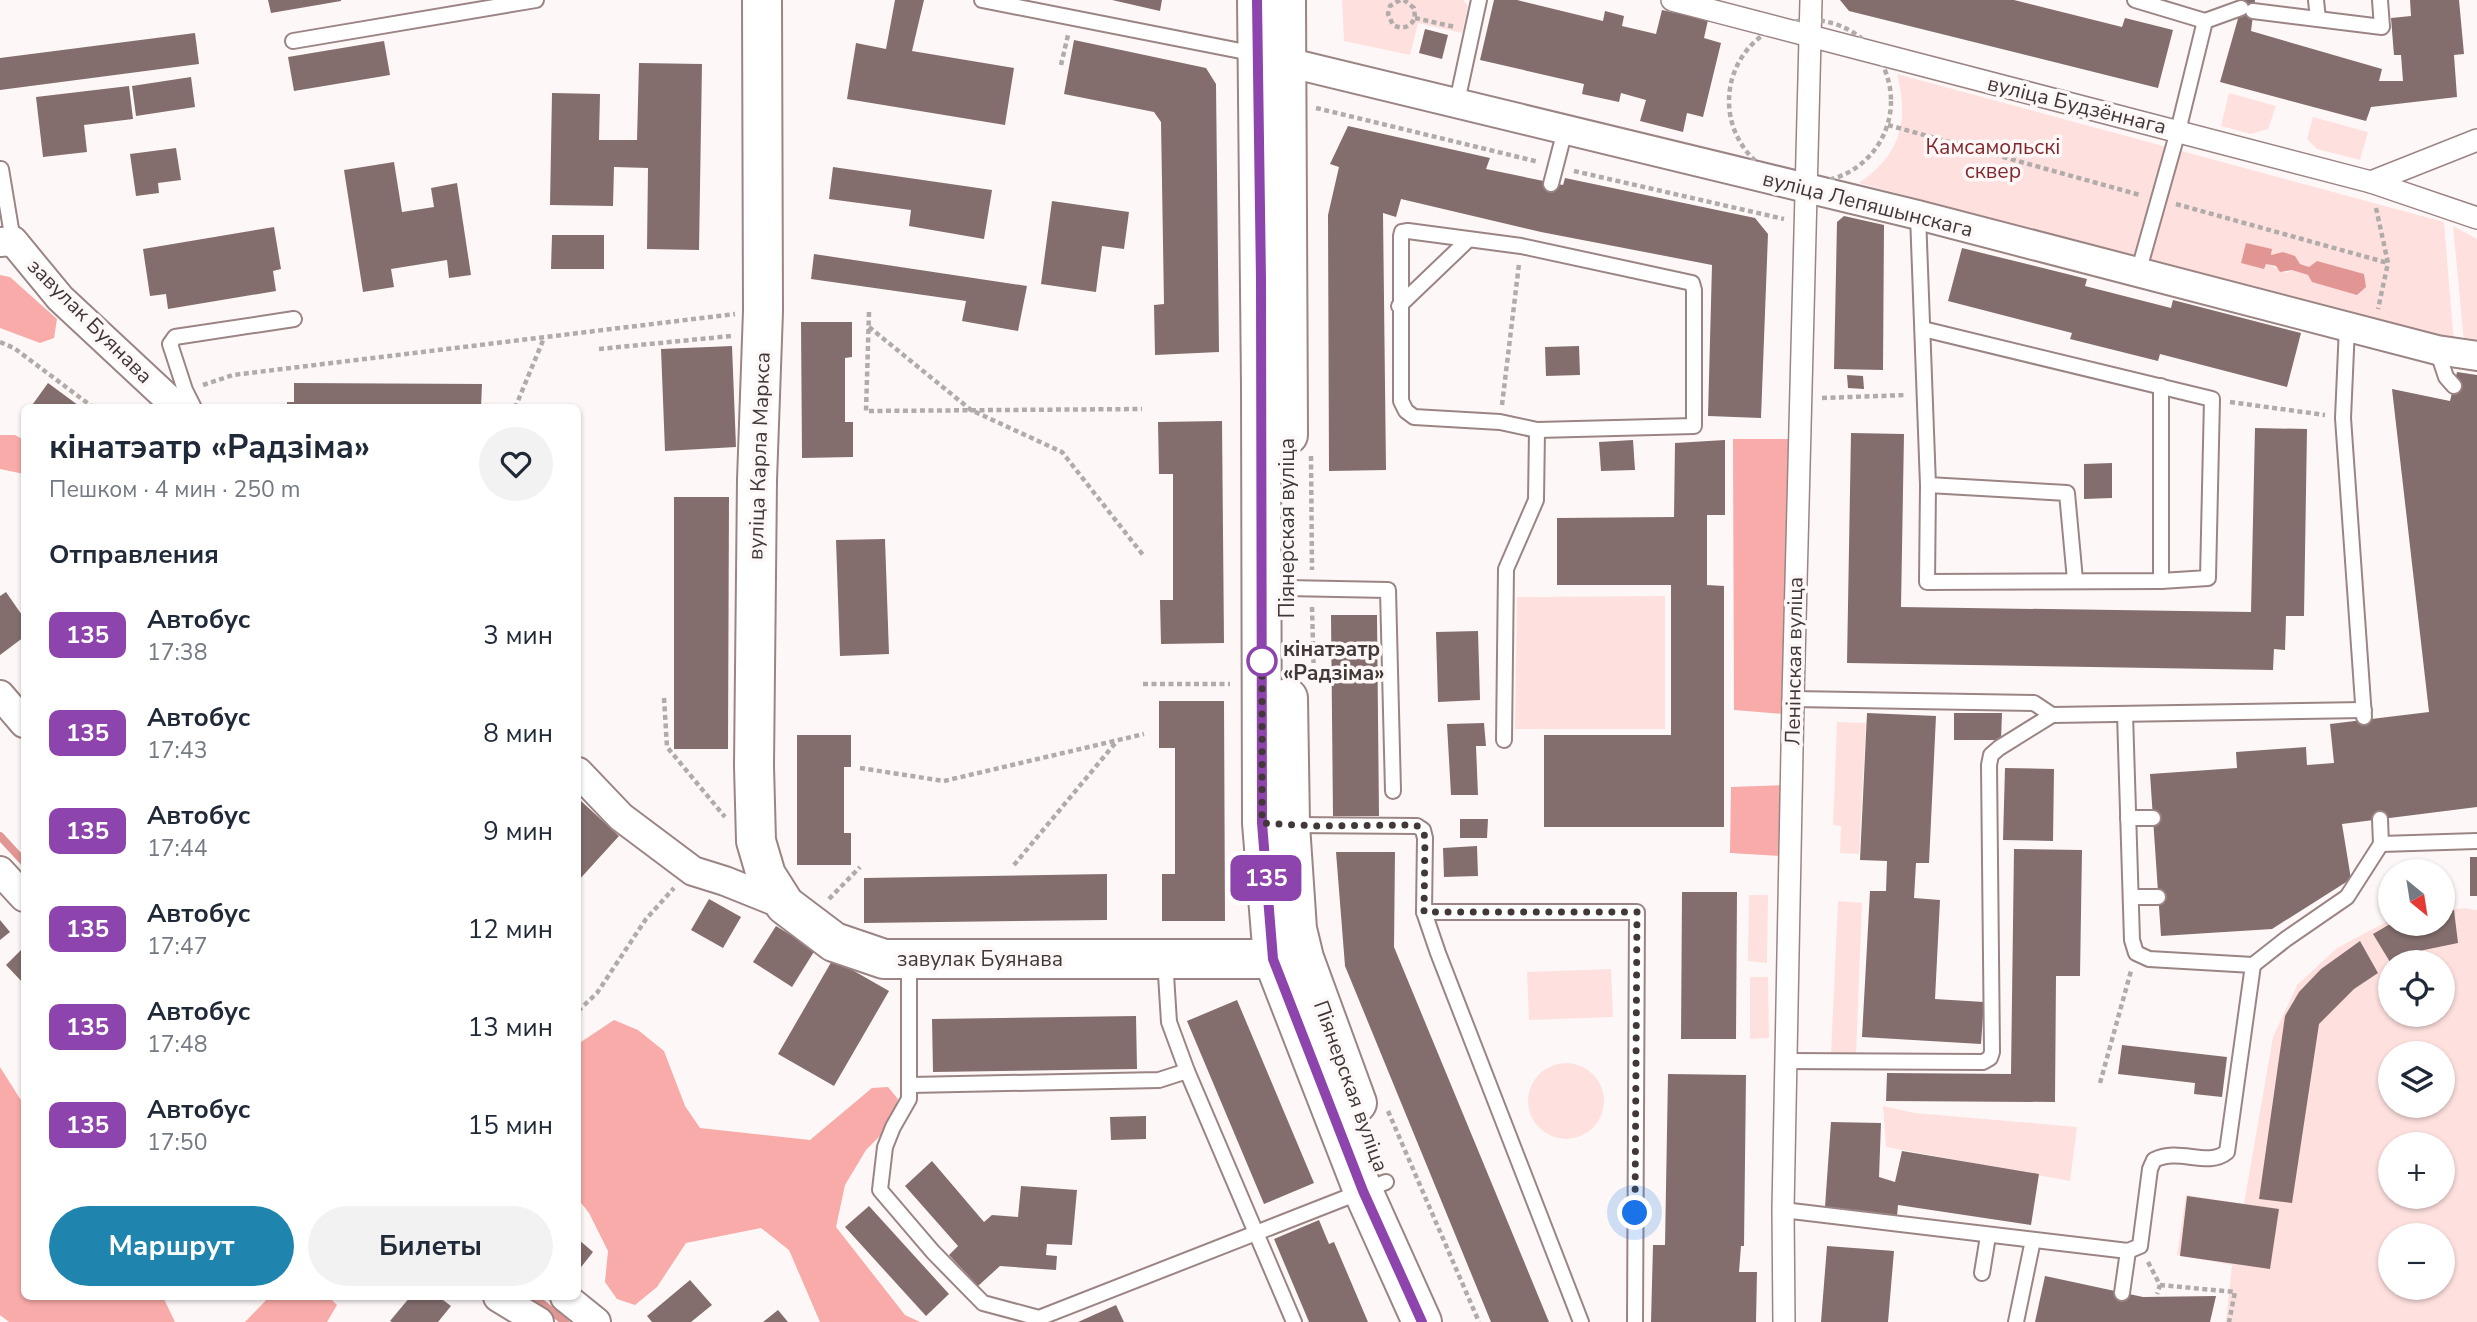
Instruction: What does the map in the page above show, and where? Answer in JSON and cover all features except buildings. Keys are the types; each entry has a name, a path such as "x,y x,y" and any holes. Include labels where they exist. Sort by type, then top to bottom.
{"main road":[{"name":"вуліца Карла Маркса","path":"762,0 763,322 757,480 754,766 756,841 766,875 802,907"},
{"name":"Піянерская вуліца","path":"1257,0 1272,59 1299,589 1276,824"},
{"name":"Піянерская вуліца","path":"1286,0 1272,59 1261,373 1276,824 1288,959 1422,1322"},
{"name":"завулак Буянава","path":"802,907 834,942 884,959 1288,959"},
{"name":"Піянерская вуліца","path":"1374,1186 1447,1322"}],"street":[{"name":"вуліца Будзённага","path":"1672,0 2371,182 2477,218"},
{"name":"Ленінская вуліца","path":"1784,1322 1783,1210 1793,699 1811,0"},
{"name":"вуліца Лепяшынскага","path":"1272,59 1918,215 2437,351 2477,356"},
{"path":"2371,182 2477,140"},
{"name":"завулак Буянава","path":"6,241 60,298 181,399"},
{"path":"0,695 21,720"},
{"name":"завулак Буянава","path":"581,775 621,817 693,872 802,907"},
{"path":"0,871 21,894"},
{"path":"503,1300 539,1322"},
{"path":"569,1300 596,1322"}],"lane":[{"path":"293,41 536,0"},
{"path":"982,0 1272,59"},
{"path":"1457,102 1479,0"},
{"path":"2135,0 2205,21 2247,10 2382,27 2380,0"},
{"path":"2316,0 2318,19"},
{"path":"2138,273 2178,131 2205,21"},
{"path":"1552,184 1565,130"},
{"path":"1,169 6,241"},
{"path":"1918,215 1923,329 1926,395 1927,582 2161,581 2208,578 2211,399 1923,329"},
{"path":"1402,232 1521,246 1692,284 1695,289 1694,426 1537,430 1500,422 1414,417 1406,411 1401,401 1399,306 1402,232"},
{"path":"1399,306 1468,240"},
{"path":"181,399 170,344 175,337 294,319"},
{"path":"1786,1061 1983,1062 1990,1058 1989,765 1991,755 1999,748 2052,715 2364,715 2343,418 2347,327"},
{"path":"2437,351 2446,377 2454,386"},
{"path":"2161,386 2161,581"},
{"path":"1504,740 1506,569 1536,500 1537,430"},
{"path":"1928,485 2067,493 2075,580"},
{"path":"1299,589 1388,590 1392,791"},
{"path":"1793,699 2034,703 2052,715"},
{"path":"2125,714 2132,940 2136,953 2149,959 2253,965 2347,897 2381,844 2380,819"},
{"path":"2128,818 2153,818"},
{"path":"1276,824 1416,825 1423,830 1424,912 1437,953 1581,1322"},
{"path":"2381,844 2477,841"},
{"path":"2131,897 2158,897"},
{"path":"1424,912 1637,912 1635,1322"},
{"path":"1165,959 1169,1022 1187,1071 1294,1322"},
{"path":"909,961 911,1085 909,1099 885,1147 880,1190 933,1252 984,1303 1040,1320 1374,1186"},
{"path":"2122,1293 2154,1160 2166,1154 2211,1159 2220,1158 2227,1152 2253,965"},
{"path":"911,1085 1159,1080 1187,1071"},
{"path":"1783,1210 1988,1236 2134,1249"},
{"path":"1982,1273 1988,1236"},
{"path":"2016,1322 2033,1240"}],"path":[{"path":"1402,0 1414,8 1415,18 1410,25 1402,28 1390,22 1388,9 1394,2 1402,0"},
{"path":"1061,65 1073,18"},
{"path":"1415,18 1472,31"},
{"path":"2371,182 2388,263 2378,309"},
{"path":"1500,422 1521,246"},
{"path":"869,312 866,411 1142,409"},
{"path":"181,399 233,375 544,337 763,322"},
{"path":"599,349 763,322"},
{"path":"869,327 971,410 1062,452 1143,555"},
{"path":"517,404 544,337"},
{"path":"0,342 14,348 89,404"},
{"path":"1800,400 1926,395"},
{"path":"2211,399 2343,418"},
{"path":"1311,452 1299,589 1314,687"},
{"path":"1143,684 1243,684"},
{"path":"664,698 667,747 737,831 756,841"},
{"path":"860,768 944,781 1143,734"},
{"path":"1014,865 1118,740"},
{"path":"802,907 859,867"},
{"path":"581,1008 597,993 646,919 675,887"},
{"path":"2100,1083 2136,953"},
{"path":"1387,1108 1479,1322"},
{"path":"2134,1249 2160,1285 2235,1292 2229,1322"},
{"path":"2157,1294 2160,1285"}],"green space":[{"path":"1342,0 1463,0 1468,6 1462,33 1418,23 1410,55 1344,41"},
{"name":"Камсамольскі сквер","path":"1897,74 2444,222 2454,344 1859,183 1873,172 1893,148 1901,121 1901,91","holes":["2272,250 2271,255 2284,252 2309,267 2317,261 2313,282 2308,275 2292,270 2286,273 2266,263"]},
{"path":"2229,93 2276,106 2268,129 2251,134 2221,126"},
{"path":"2313,117 2368,132 2360,160 2317,149 2307,139"},
{"path":"2453,226 2477,239 2477,344 2464,343"},
{"path":"1665,596 1665,729 1515,729 1517,597"},
{"path":"1837,722 1866,723 1859,854 1840,853 1841,826 1833,825"},
{"path":"1749,895 1768,895 1767,963 1748,961"},
{"path":"1838,901 1862,903 1856,1056 1831,1054"},
{"path":"2455,909 2477,910 2477,1322 2226,1322 2232,1265 2177,1255 2186,1195 2244,1204 2273,1037 2297,985 2337,948 2378,926 2378,936 2455,936"},
{"path":"1611,969 1613,1017 1529,1020 1527,972"},
{"path":"1750,977 1768,977 1769,1038 1750,1039"},
{"path":"1566,1063 1580,1066 1593,1074 1601,1087 1604,1101 1601,1115 1593,1128 1580,1136 1566,1139 1552,1136 1539,1128 1531,1115 1528,1101 1531,1087 1539,1074 1552,1066"},
{"path":"1883,1106 1915,1113 2077,1127 2070,1181 1886,1147"}],"shaded area":[{"path":"2246,243 2272,249 2271,255 2283,252 2295,256 2300,264 2309,267 2317,261 2364,274 2366,287 2357,295 2312,282 2308,275 2292,270 2280,272 2276,266 2266,264 2264,269 2241,263"},
{"path":"0,275 10,277 57,319 54,338 40,343 0,328"},
{"path":"0,435 15,435 21,438 21,473 0,469"},
{"path":"1733,439 1792,439 1784,714 1734,710"},
{"path":"1784,785 1782,856 1730,853 1731,787"},
{"path":"614,1020 638,1030 664,1051 685,1106 700,1128 810,1140 872,1088 888,1087 898,1099 888,1128 866,1150 845,1185 836,1227 905,1315 920,1322 820,1322 789,1250 761,1228 686,1243 657,1287 635,1305 617,1299 605,1282 608,1251 581,1203 581,1042"},
{"path":"0,1067 21,1100 21,1300 164,1300 175,1322 9,1322 0,1315"},
{"path":"266,1300 332,1300 337,1305 327,1322 245,1322"}],"waterway":[{"path":"0,836 21,859"},
{"path":"538,1300 565,1322"}],"bus line":[{"name":"135","path":"1257,0 1261,280 1262,823 1273,959 1363,1191 1422,1322"}],"place":[{"name":"кінатэатр «Радзіма»","path":"1262,661"}],"route":[{"path":"1262,661 1262,656 1262,823 1316,826 1416,825 1423,830 1425,838 1424,912 1637,912 1635,1213"}]}
